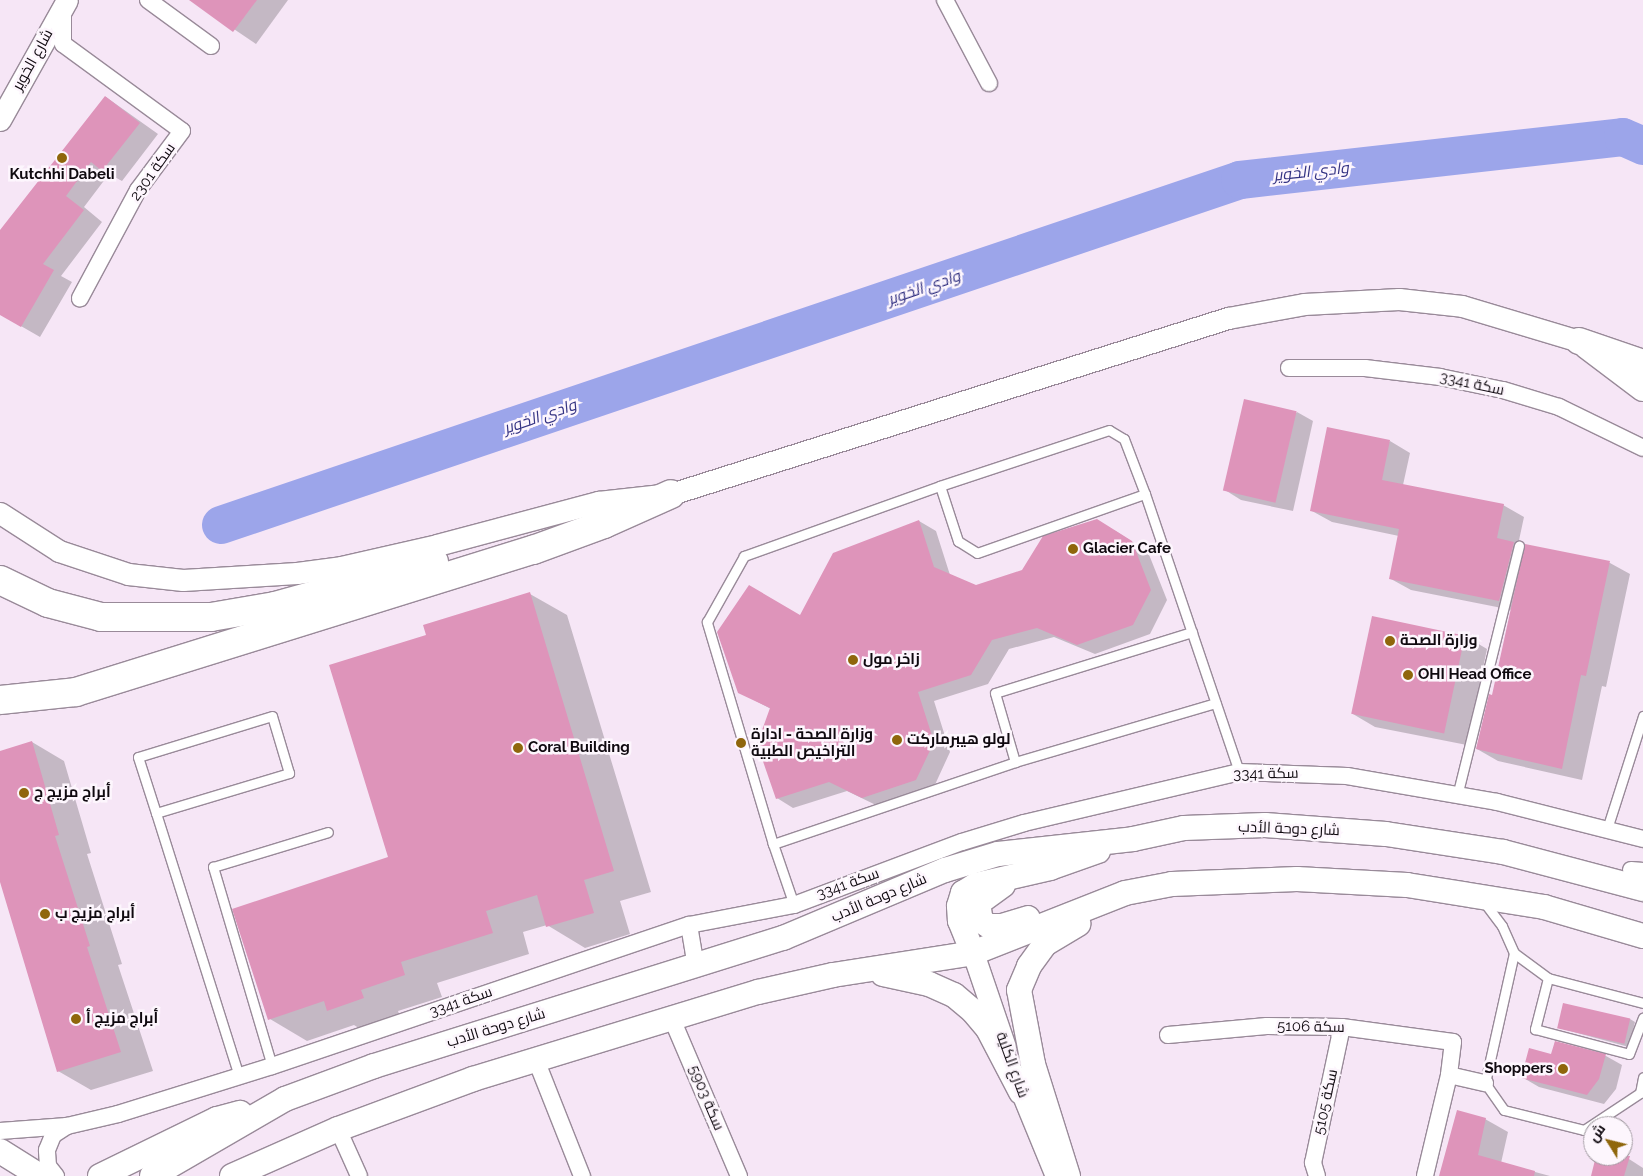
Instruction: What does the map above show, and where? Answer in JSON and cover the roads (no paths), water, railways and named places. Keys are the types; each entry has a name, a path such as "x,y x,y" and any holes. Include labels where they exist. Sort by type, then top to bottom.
{"highway":[{"path":"0,580 48,603 101,617 144,619 211,617 275,606 671,494"},
{"path":"0,700 76,692 533,550 604,524 671,494"}],"main road":[{"path":"1579,341 1643,362"},
{"path":"1579,341 1643,389"},
{"name":"شارع دوحة الأدب","path":"152,1176 285,1099 374,1066 696,967 783,938 945,870 998,854 1133,839 1184,828 1265,825 1386,834 1503,852 1597,875 1640,876"},
{"path":"973,953 960,921 959,906 963,893 976,885 1029,873 1133,839"},
{"path":"1029,873 985,895 978,903 981,921 989,926 1002,926 1084,897 1125,894 1172,884 1297,879 1407,885 1478,894 1544,907 1643,936"},
{"path":"232,1176 338,1129 473,1079 758,992 867,970 973,953 1125,894"},
{"path":"1068,1176 1033,1064 1019,990 1029,966 1045,944 1125,894"},
{"path":"867,970 929,984 954,995 988,1029 1021,1092"},
{"path":"100,1176 218,1120 285,1099"},
{"path":"0,1152 40,1176"}],"street":[{"path":"148,0 211,46"},
{"path":"948,1 989,83"},
{"name":"شارع الخوير","path":"0,120 65,3"},
{"name":"سكة 2301","path":"65,3 63,44 182,131 138,190 80,298"},
{"path":"3,511 59,551 110,570 183,580 241,578 341,567 598,502 671,494 1228,318 1304,304 1399,299 1462,306 1579,341"},
{"name":"سكة 3341","path":"1289,368 1365,368 1440,377 1502,390 1559,408 1643,448"},
{"name":"سكة 3341","path":"0,1131 66,1126 118,1114 272,1066 689,925 794,905 962,842 1024,823 1239,772 1347,776 1497,802 1606,832 1643,839"},
{"path":"689,925 696,967"},
{"name":"شارع الكلية","path":"973,953 1021,1092 1056,1176"},
{"name":"سكة 5903","path":"672,1019 739,1176"},
{"name":"سكة 5106","path":"1168,1035 1267,1026 1342,1027 1453,1042 1449,1075"},
{"name":"سكة 5105","path":"1316,1176 1313,1163 1342,1027"},
{"path":"536,1060 582,1176"},
{"path":"1425,1176 1449,1075 1484,1083"},
{"path":"56,1176 48,1166 47,1150 53,1135 66,1126"},
{"path":"338,1129 359,1176"}],"lane":[{"path":"794,905 773,844 707,622 744,556 940,486 1109,430 1124,439 1145,494 1239,772"},
{"path":"940,486 958,541 977,553 1145,494"},
{"path":"1457,796 1519,546"},
{"path":"1015,762 995,693 1192,632"},
{"path":"773,844 1015,762 1216,704"},
{"path":"156,813 289,773 272,716 138,757 239,1076"},
{"path":"1606,832 1643,716"},
{"path":"272,1066 213,867 328,832"},
{"path":"1478,894 1502,926 1514,953 1548,978 1643,1003"},
{"path":"1514,953 1484,1083 1504,1110 1584,1130 1640,1093 1643,1077"},
{"path":"1548,978 1535,1029 1628,1054 1643,1018"}],"waterway":[{"name":"وادي الخوير","path":"221,525 1240,180 1623,137 1643,146"}],"place":[{"name":"Kutchhi Dabeli","path":"62,158"},
{"name":"Glacier Cafe","path":"1073,549"},
{"name":"وزارة الصحة","path":"1390,641"},
{"name":"زاخر مول","path":"853,660"},
{"name":"OHI Head Office","path":"1408,675"},
{"name":"لولو هيبرماركت","path":"897,740"},
{"name":"وزارة الصحة - ادارة التراخيص الطبية","path":"741,743"},
{"name":"Coral Building","path":"518,748"},
{"name":"أبراج مزيج ج","path":"24,793"},
{"name":"أبراج مزيج ب","path":"45,914"},
{"name":"أبراج مزيج أ","path":"76,1019"},
{"name":"Shoppers","path":"1563,1069"}]}
